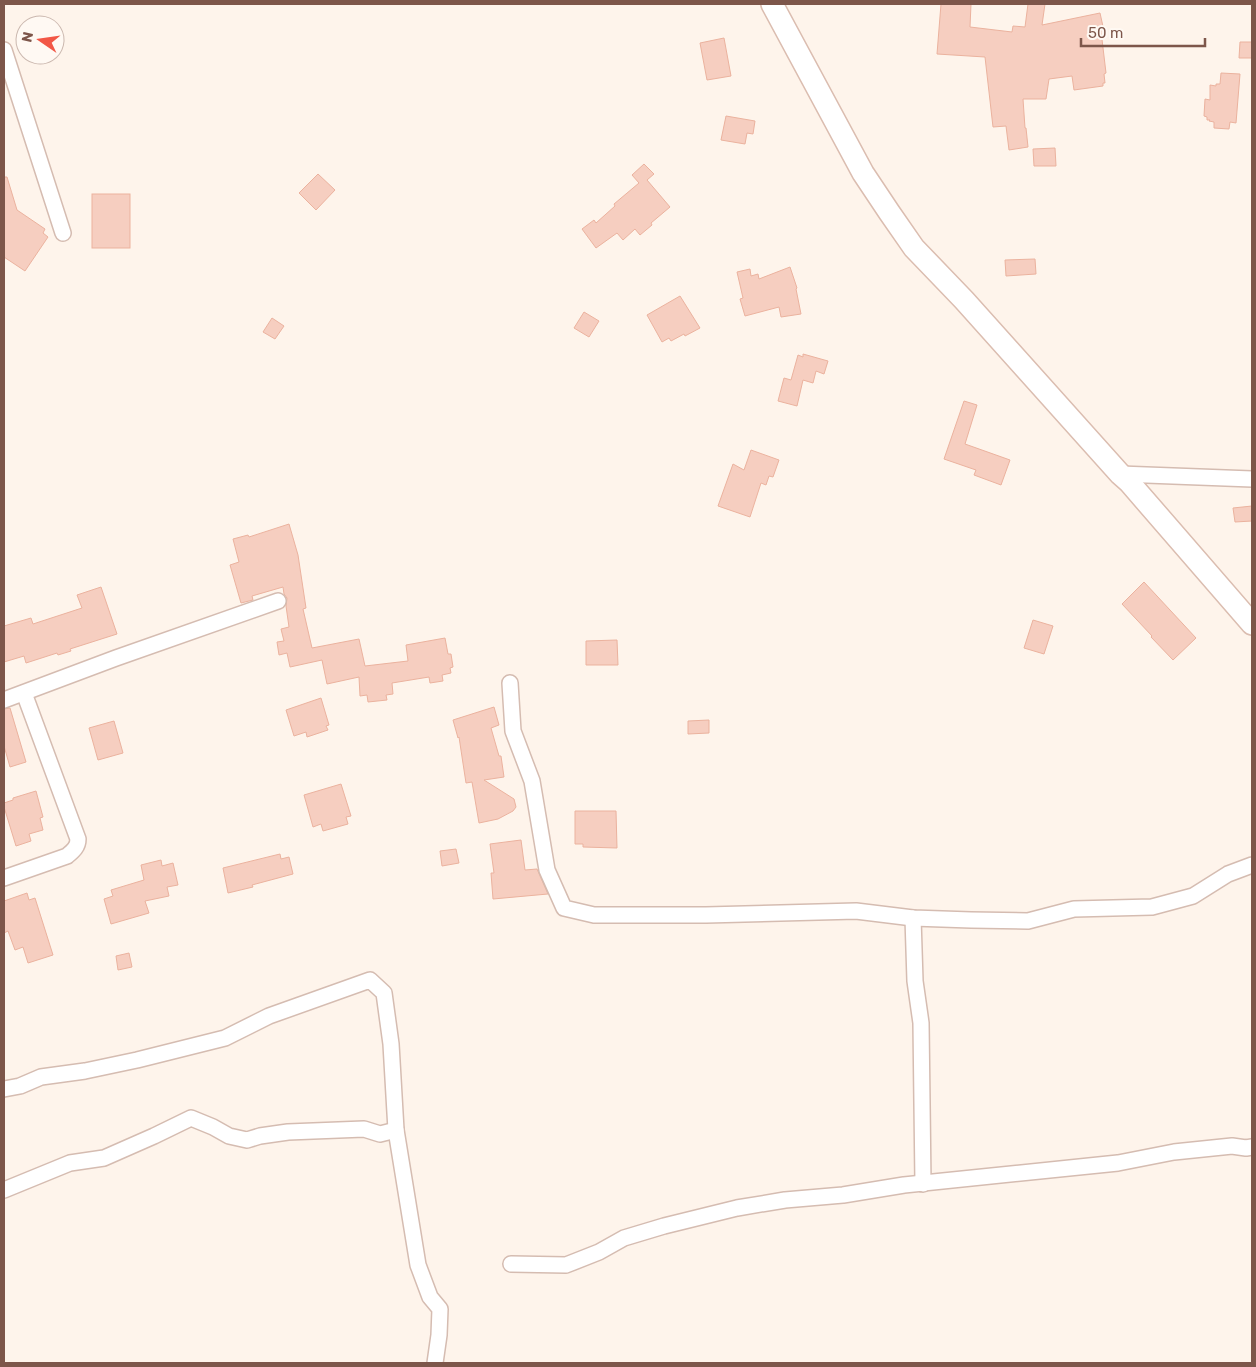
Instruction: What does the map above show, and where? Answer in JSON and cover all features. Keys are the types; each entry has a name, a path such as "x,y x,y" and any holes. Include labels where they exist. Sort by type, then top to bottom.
{"street":[{"path":"772,4 863,173 914,248 1129,482 1252,624"},
{"path":"4,50 63,234"},
{"path":"1120,474 1252,479"},
{"path":"4,698 278,602"},
{"path":"510,683 513,731 532,781 547,870 564,908 594,915 706,916 856,911 913,918 1028,921 1074,909 1152,907 1193,896 1228,874 1252,865"},
{"path":"4,878 68,856 78,844 78,839 24,692"},
{"path":"913,918 915,981 921,1022 923,1184"},
{"path":"4,1089 20,1086 41,1077 85,1071 137,1060 225,1038 269,1016 370,980 384,993 391,1044 396,1130 418,1265 430,1297 440,1309 435,1363"},
{"path":"4,1190 70,1163 104,1158 191,1118 229,1136 247,1140 288,1132 364,1129 380,1134 396,1130"},
{"path":"511,1264 566,1265 599,1252 624,1238 664,1226 737,1208 785,1200 1118,1163 1174,1152 1232,1146 1252,1147"}],"building":[{"path":"941,4 971,4 970,27 1012,32 1013,26 1025,27 1028,4 1045,4 1042,25 1100,13 1104,31 1101,31 1106,73 1104,74 1105,83 1103,83 1103,86 1074,90 1072,76 1049,79 1046,99 1023,99 1028,147 1009,150 1006,126 993,127 985,57 937,54"},
{"path":"724,38 731,76 707,80 700,43"},
{"path":"1240,42 1252,42 1252,58 1239,58"},
{"path":"1221,73 1240,74 1236,123 1230,122 1229,129 1214,128 1214,122 1207,120 1207,117 1204,116 1205,99 1210,100 1210,85 1216,86 1216,84 1220,84"},
{"path":"726,116 755,121 753,134 747,133 745,144 721,140"},
{"path":"1055,148 1056,166 1034,166 1033,149"},
{"path":"644,164 654,174 647,180 670,207 640,235 635,229 623,240 617,233 596,248 582,229 594,220 596,223 615,206 614,204 639,183 632,175"},
{"path":"318,174 335,190 316,210 299,193"},
{"path":"4,177 7,177 17,210 45,229 43,233 48,237 25,271 4,257"},
{"path":"92,194 130,194 130,248 92,248"},
{"path":"1035,259 1036,274 1006,276 1005,260"},
{"path":"790,267 797,288 801,314 781,317 779,307 745,316 740,299 743,298 737,272 750,269 751,276 758,274 759,279"},
{"path":"680,296 700,328 685,336 684,334 671,341 669,338 662,342 647,315"},
{"path":"584,312 599,321 589,337 574,328"},
{"path":"272,318 284,326 275,339 263,332"},
{"path":"803,354 828,361 824,374 816,371 813,383 803,380 797,406 778,401 784,378 791,380 798,355 803,357"},
{"path":"964,401 977,405 965,444 1010,460 1001,485 974,475 976,470 944,459"},
{"path":"751,450 779,460 773,477 769,476 766,485 761,483 750,517 718,506 733,464 744,470"},
{"path":"1252,506 1252,521 1235,522 1233,508"},
{"path":"289,524 298,555 306,608 303,609 312,648 359,639 365,666 408,661 406,645 445,638 448,654 451,654 453,667 450,668 451,673 442,675 443,681 430,683 429,677 392,683 393,694 386,695 387,700 368,702 367,695 360,696 359,677 327,684 322,660 290,667 287,653 279,655 277,642 284,641 281,629 289,627 286,606 287,598 283,587 252,596 253,600 241,603 230,565 239,562 233,539 248,535 249,537"},
{"path":"1144,582 1196,638 1173,660 1122,604"},
{"path":"101,587 117,634 70,649 71,651 58,655 57,653 26,663 24,656 4,662 4,626 31,618 33,624 82,608 77,595"},
{"path":"1033,620 1053,626 1044,654 1024,648"},
{"path":"617,640 618,665 586,665 586,641"},
{"path":"321,698 329,725 326,726 328,730 307,737 306,732 294,736 286,710"},
{"path":"494,707 499,725 491,728 499,756 501,756 504,777 484,780 514,799 516,807 513,811 498,819 479,823 472,782 466,783 459,737 453,720"},
{"path":"10,708 26,762 10,767 4,746 4,709"},
{"path":"709,720 709,733 688,734 688,721"},
{"path":"114,721 123,753 98,760 89,728"},
{"path":"341,784 351,816 346,817 348,824 323,831 321,824 313,827 304,795"},
{"path":"36,791 43,817 40,818 43,830 29,834 31,841 16,846 4,803 13,800 13,798"},
{"path":"575,811 616,811 617,848 583,847 583,844 575,844"},
{"path":"521,840 525,870 537,869 548,894 493,899 491,873 494,873 490,844"},
{"path":"456,849 459,863 442,866 440,851"},
{"path":"280,854 281,859 289,857 293,874 228,893 223,868"},
{"path":"161,860 162,866 173,863 178,885 167,887 169,896 145,901 149,913 111,924 104,899 113,896 111,890 144,880 141,865"},
{"path":"27,893 29,900 35,898 53,955 28,963 23,947 15,950 8,931 4,933 4,901"},
{"path":"129,953 132,967 118,970 116,956"}]}
